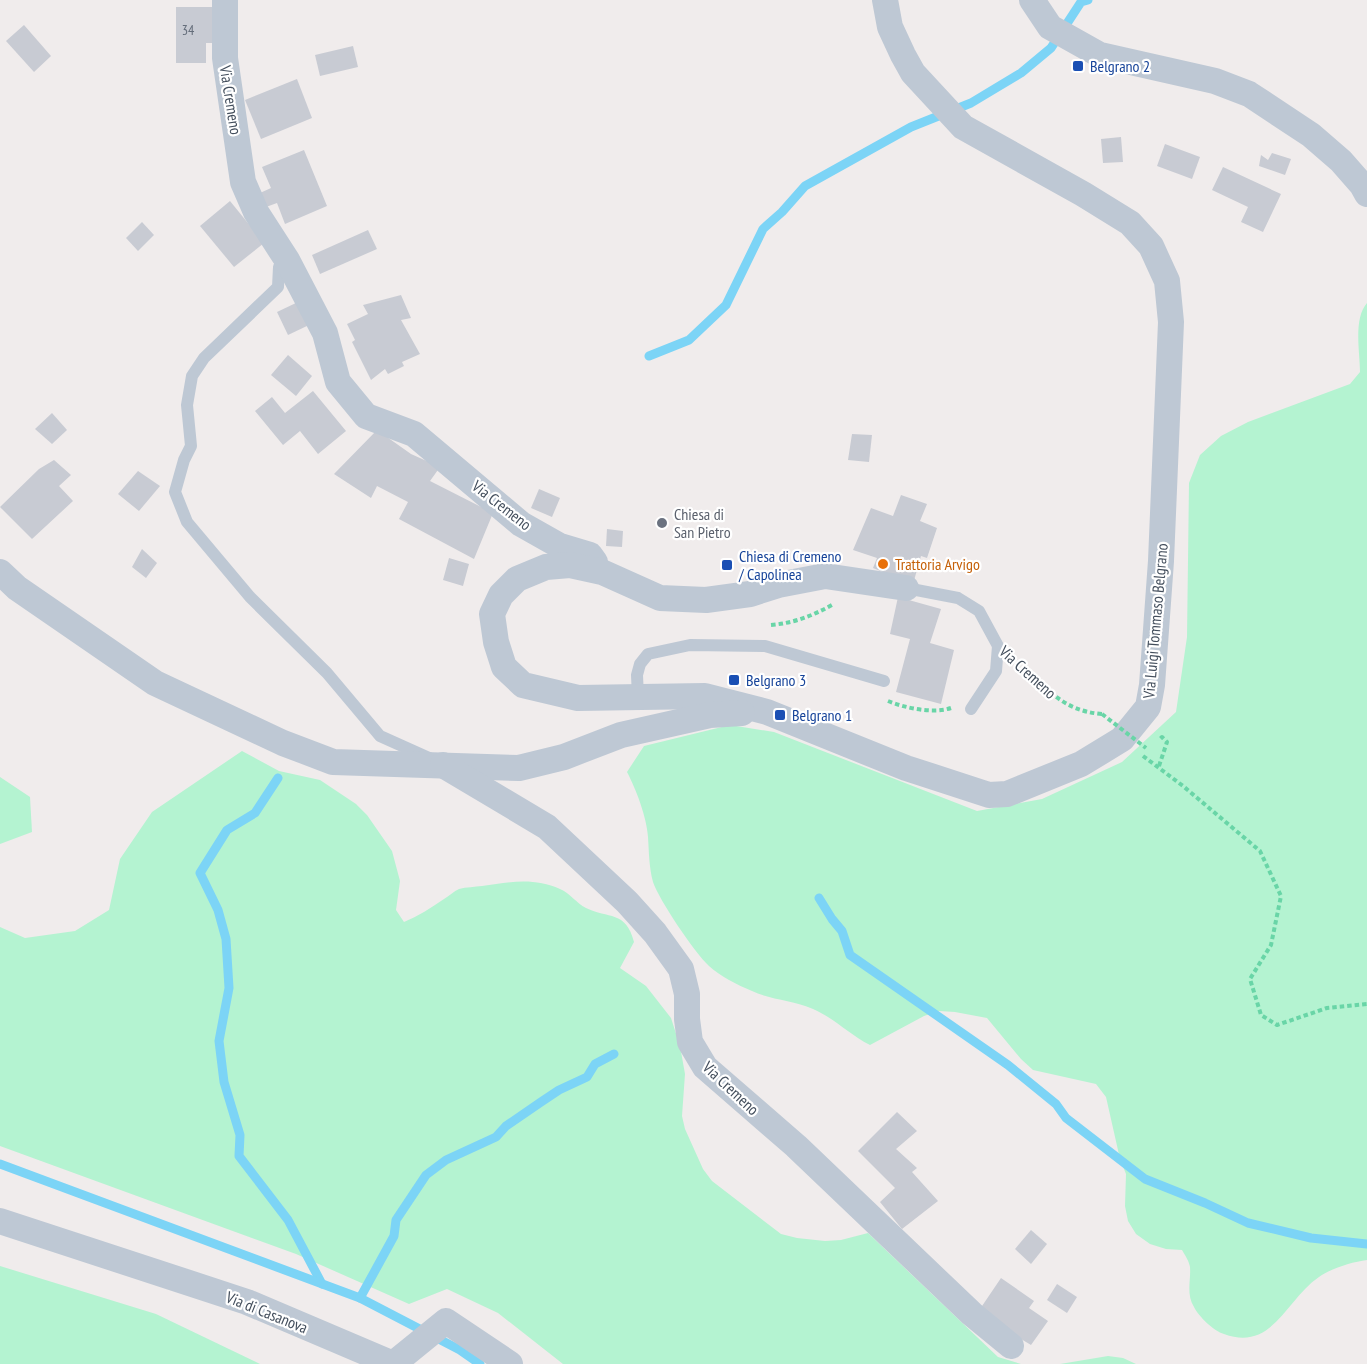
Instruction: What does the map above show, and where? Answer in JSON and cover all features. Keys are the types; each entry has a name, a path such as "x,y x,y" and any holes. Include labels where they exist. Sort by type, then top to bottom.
{"street":[{"name":"Via Cremeno","path":"225,0 225,58 243,182 256,212 287,260 325,333 338,382 366,416 414,434 521,524 560,546 590,555 602,572 660,598 706,600 750,594 778,585 825,576 906,588"},
{"name":"Via Luigi Tommaso Belgrano","path":"602,572 570,565 546,567 517,579 501,595 492,614 496,642 504,667 523,685 578,698 705,696 766,712 906,768 989,795 1007,794 1081,764 1122,739 1148,707 1152,685 1161,561 1171,322 1167,281 1151,246 1130,223 963,127 913,73 890,27 885,0"},
{"path":"1032,0 1050,27 1100,56 1215,81 1249,94 1311,135 1341,161 1367,194"},
{"name":"Via Cremeno","path":"0,572 17,588 155,683 283,743 333,762 519,768 564,757 621,735 710,715 766,712"},
{"name":"Via Cremeno","path":"443,765 547,826 627,902 655,933 681,969 687,994 690,1041 705,1067 796,1146 972,1314 1011,1346"},
{"name":"Via di Casanova","path":"0,1221 247,1302 393,1364 446,1321 510,1364"}],"lane":[{"name":"Via Cremeno","path":"287,260 279,267 278,287 204,358 192,376 187,405 191,446 184,460 175,492 187,522 250,597 327,673 380,736 443,765"},
{"name":"Via Cremeno","path":"906,588 958,598 979,611 998,646"},
{"path":"638,697 637,675 640,664 648,654 690,645 765,646 884,681"},
{"path":"974,704 996,671 998,646"}],"path":[{"path":"765,626 788,624 811,617 857,595 871,582"},
{"name":"Via Cremeno","path":"998,646 1057,699 1084,712 1102,714 1146,748"},
{"path":"869,676 877,696 898,705 942,711 974,704"},
{"path":"1162,737 1167,742 1159,766 1260,851 1281,896 1271,945 1250,979 1261,1015 1277,1024 1327,1008 1367,1004"}],"green space":[{"path":"1367,303 1367,1260 1342,1266 1319,1277 1267,1330 1255,1336 1241,1338 1216,1330 1196,1311 1190,1297 1189,1265 1182,1250 1166,1249 1150,1244 1136,1234 1128,1221 1125,1206 1126,1174 1120,1159 1106,1097 1096,1084 1033,1070 987,1018 939,1011 924,1016 870,1045 813,1009 759,994 718,973 695,950 670,913 653,882 646,821 627,772 644,746 730,725 774,732 977,811 1042,799 1122,762 1176,712 1187,637 1189,483 1200,455 1221,436 1248,422 1350,384 1360,372 1359,327 1360,318"},
{"path":"242,751 279,771 320,780 356,804 367,815 392,851 400,881 396,910 404,922 459,889 521,882 550,885 567,893 586,908 621,920 631,932 634,942 620,968 646,986 671,1018 680,1046 685,1074 682,1116 685,1129 703,1169 712,1181 781,1234 825,1241 841,1240 868,1233 998,1357 1021,1364 563,1364 498,1313 447,1289 409,1304 296,1254 0,1146 0,927 25,938 75,931 109,910 120,859 152,812"},
{"path":"0,777 30,797 32,832 0,844"},
{"path":"0,1266 156,1314 260,1364 0,1364"},
{"path":"1108,1356 1123,1358 1136,1364 1060,1364"}],"building":[{"path":"176,7 212,7 213,43 206,43 206,63 176,63"},
{"path":"24,25 51,56 34,72 6,41"},
{"path":"353,46 358,67 320,76 315,55"},
{"path":"297,79 312,118 261,139 245,100"},
{"path":"1121,137 1123,162 1103,163 1101,139"},
{"path":"1165,144 1200,157 1192,179 1157,166"},
{"path":"304,150 327,206 285,224 277,203 266,207 260,193 271,188 262,167"},
{"path":"1272,153 1291,159 1285,175 1259,166 1261,155 1268,160"},
{"path":"1223,167 1281,194 1263,232 1241,222 1248,207 1212,190"},
{"path":"230,201 264,243 234,267 200,226"},
{"path":"142,222 154,235 138,251 126,238"},
{"path":"368,230 377,249 320,274 312,255"},
{"path":"401,295 411,318 401,320 420,354 402,362 404,366 388,374 385,369 371,380 352,342 355,340 347,324 368,314 363,305"},
{"path":"298,302 309,325 288,335 277,312"},
{"path":"288,355 312,376 296,396 271,375"},
{"path":"313,391 346,431 318,454 300,431 283,445 255,411 272,397 285,413"},
{"path":"52,413 67,430 52,444 35,429"},
{"path":"377,430 411,454 440,467 430,481 493,513 474,559 399,519 408,502 377,486 371,498 334,474"},
{"path":"852,434 872,435 869,462 848,460"},
{"path":"54,460 71,475 59,486 73,501 32,539 0,507 39,469"},
{"path":"138,471 160,486 139,511 118,494"},
{"path":"539,489 560,498 552,517 531,508"},
{"path":"901,495 927,504 920,521 937,528 927,558 921,556 913,584 873,568 877,558 853,550 871,508 893,516"},
{"path":"607,529 623,531 622,547 606,546"},
{"path":"142,549 157,563 146,578 132,567"},
{"path":"449,558 469,564 463,586 443,580"},
{"path":"898,597 941,609 930,643 954,650 941,704 896,692 910,639 890,634"},
{"path":"897,1112 917,1131 896,1149 917,1168 912,1172 938,1201 902,1229 880,1202 895,1188 858,1151"},
{"path":"1031,1230 1047,1244 1031,1264 1015,1249"},
{"path":"1001,1278 1034,1301 1029,1308 1048,1321 1031,1345 980,1309"},
{"path":"1057,1284 1077,1297 1067,1313 1047,1300"}],"waterway":[{"path":"649,356 689,340 726,305 763,229 805,186 911,127 971,103 1021,73 1051,48 1081,2 1088,0"},
{"path":"278,778 255,813 227,830 200,873 218,910 226,939 229,988 219,1041 224,1082 240,1135 239,1156 288,1220 322,1284"},
{"path":"819,898 842,931 850,955 1008,1065 1056,1104 1066,1118 1145,1179 1248,1223 1311,1238 1367,1244"},
{"path":"360,1298 394,1236 396,1220 426,1175 446,1160 496,1137 506,1126 559,1090 587,1077 595,1064 614,1054"},
{"path":"0,1164 360,1298 460,1350 480,1364"}],"place":[{"name":"Belgrano 2","path":"1078,66"},
{"name":"Chiesa di San Pietro","path":"662,523"},
{"name":"Trattoria Arvigo","path":"883,564"},
{"name":"Chiesa di Cremeno / Capolinea","path":"727,565"},
{"name":"Belgrano 3","path":"734,680"},
{"name":"Belgrano 1","path":"780,715"}]}
